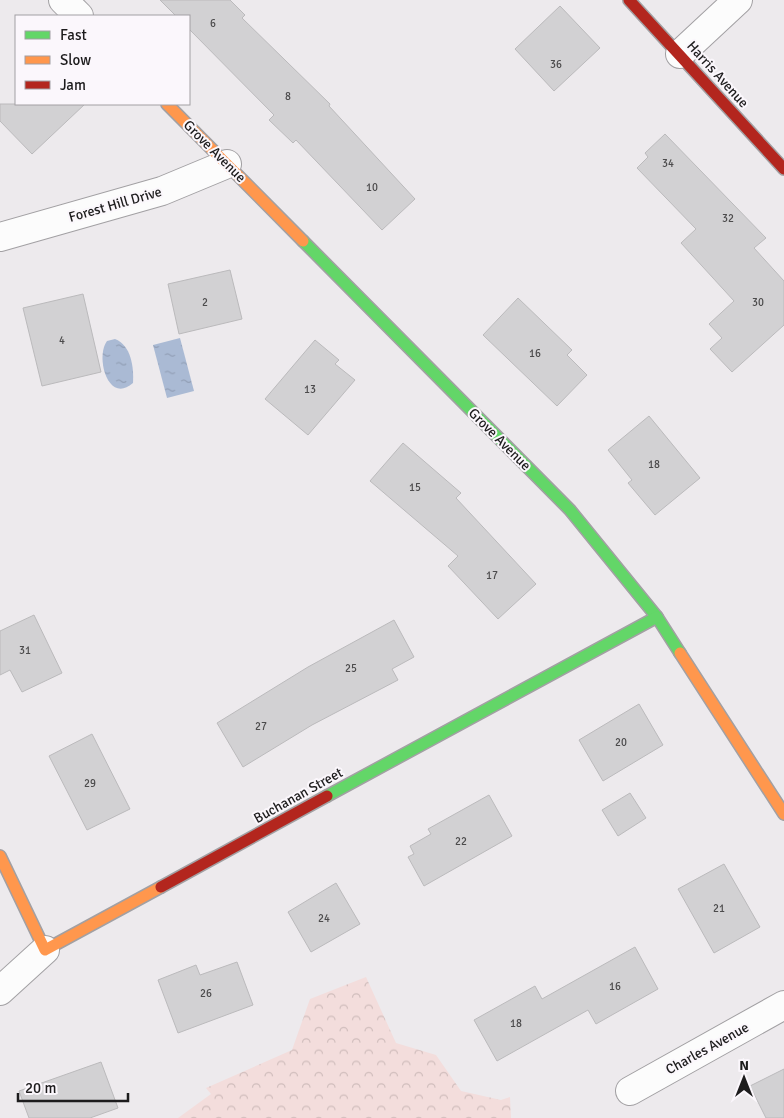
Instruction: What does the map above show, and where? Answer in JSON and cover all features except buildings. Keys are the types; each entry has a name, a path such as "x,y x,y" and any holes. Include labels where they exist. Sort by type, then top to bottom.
{"street":[{"path":"63,0 78,15"},
{"name":"Harris Avenue","path":"629,0 784,169"},
{"path":"680,54 738,0"},
{"name":"Grove Avenue","path":"168,105 570,510 657,617 784,814"},
{"name":"Forest Hill Drive","path":"0,237 162,191 227,164"},
{"name":"Buchanan Street","path":"45,950 657,617"},
{"path":"0,856 45,950 0,991"},
{"name":"Charles Avenue","path":"630,1091 784,1005"}],"green space":[{"path":"366,977 396,1043 436,1055 461,1091 501,1100 510,1097 511,1118 178,1118 211,1094 206,1088 292,1050 310,999"}],"water":[{"path":"180,338 194,391 167,398 153,345"},
{"path":"115,339 125,346 132,364 133,383 124,388 117,388 111,384 103,367 102,357 107,341"}],"traffic: fast":[{"path":"303,241 570,510 657,617 680,653"},
{"path":"327,796 657,617"}],"traffic: slow":[{"path":"168,105 303,241"},
{"path":"680,653 784,814"},
{"path":"0,856 45,950 161,887"}],"traffic: jam":[{"path":"629,0 784,169"},
{"path":"161,887 327,796"}]}
